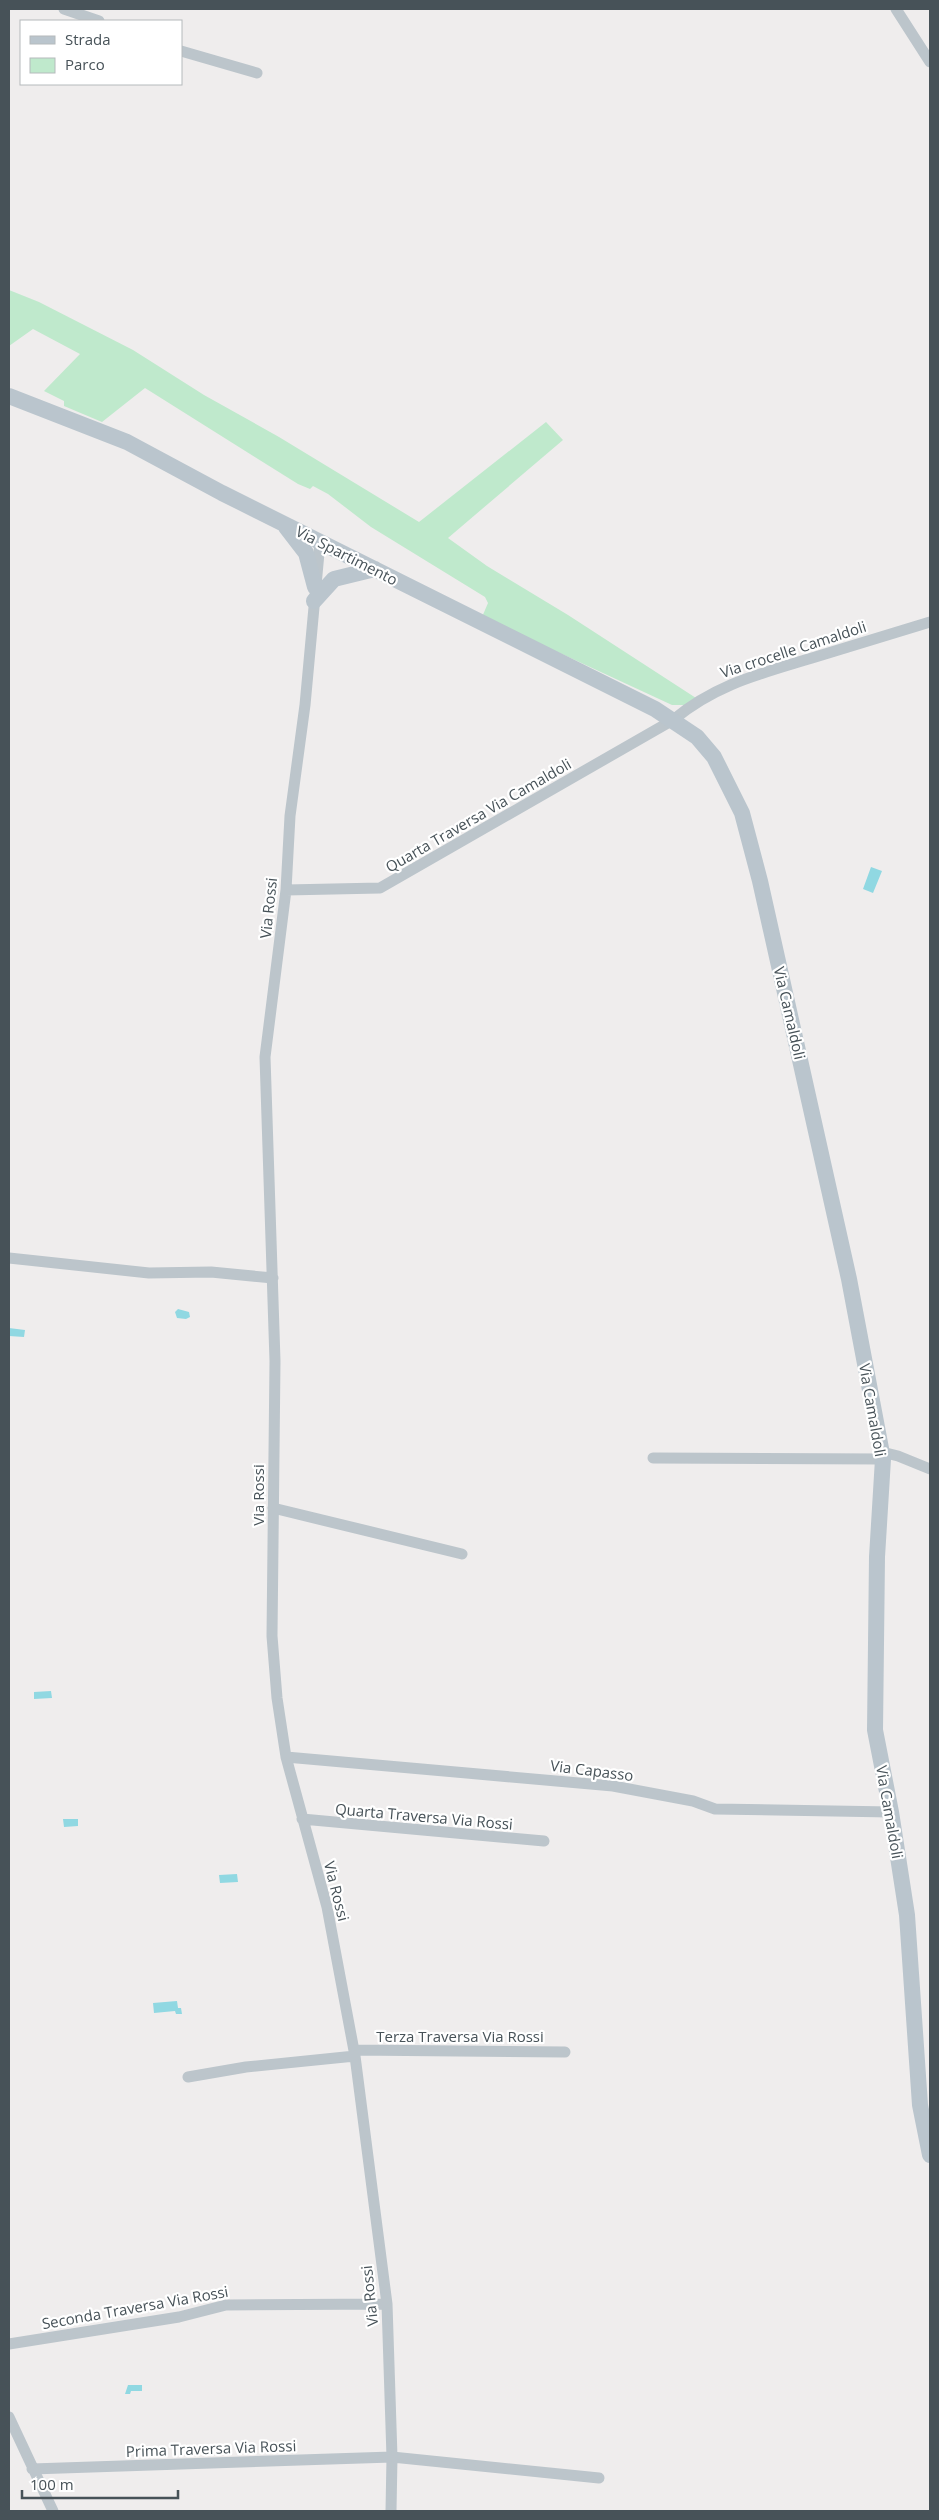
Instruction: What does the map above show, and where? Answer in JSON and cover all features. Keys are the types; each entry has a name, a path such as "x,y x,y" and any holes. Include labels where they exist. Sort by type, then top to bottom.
{"street":[{"path":"64,9 96,20"},
{"path":"896,9 930,62"},
{"path":"182,51 256,73"},
{"name":"Via Spartimento","path":"9,396 127,442 284,524 677,722"},
{"path":"284,524 306,553 314,594 334,579 375,569"},
{"name":"Via Rossi","path":"320,542 305,705 290,816 286,890 265,1057 266,1135 273,1278 272,1636 277,1698 286,1757 327,1907 354,2053 387,2304 392,2457 391,2511"},
{"name":"Via crocelle Camaldoli","path":"677,722 695,702 731,684 930,622"},
{"name":"Quarta Traversa Via Camaldoli","path":"286,890 380,888 677,722"},
{"name":"Via Camaldoli","path":"677,722 697,737 714,757 742,812 760,882 847,1270 882,1456 877,1557 875,1730 892,1812 907,1915 920,2105 930,2155"},
{"path":"9,1258 149,1273 211,1272 273,1278"},
{"path":"653,1458 898,1456 930,1469"},
{"path":"273,1508 462,1554"},
{"name":"Via Capasso","path":"286,1757 604,1785 692,1801 715,1809 892,1812"},
{"name":"Quarta Traversa Via Rossi","path":"302,1819 544,1841"},
{"name":"Terza Traversa Via Rossi","path":"188,2077 246,2067 354,2053 565,2052"},
{"name":"Seconda Traversa Via Rossi","path":"9,2344 179,2317 226,2304 387,2304"},
{"path":"9,2417 53,2511"},
{"name":"Prima Traversa Via Rossi","path":"32,2469 392,2457 599,2478"}],"green space":[{"path":"9,290 39,302 133,350 204,395 279,437 419,522 546,422 563,440 448,538 487,566 568,615 696,698 686,705 672,705 482,617 488,603 485,597 371,527 328,494 313,486 310,489 298,484 145,388 102,422 64,406 64,401 44,391 80,354 33,329 9,346"}],"water":[{"path":"871,867 882,871 873,893 863,889"},
{"path":"178,1309 189,1312 190,1317 186,1319 177,1318 175,1312"},
{"path":"9,1328 25,1330 24,1337 9,1336"},
{"path":"51,1691 52,1698 34,1699 34,1692"},
{"path":"63,1819 78,1819 78,1826 64,1827"},
{"path":"237,1874 238,1882 220,1883 219,1875"},
{"path":"177,2001 178,2008 181,2008 182,2014 176,2014 175,2011 154,2013 153,2003"},
{"path":"128,2385 142,2385 142,2391 131,2391 130,2394 125,2394"}]}
